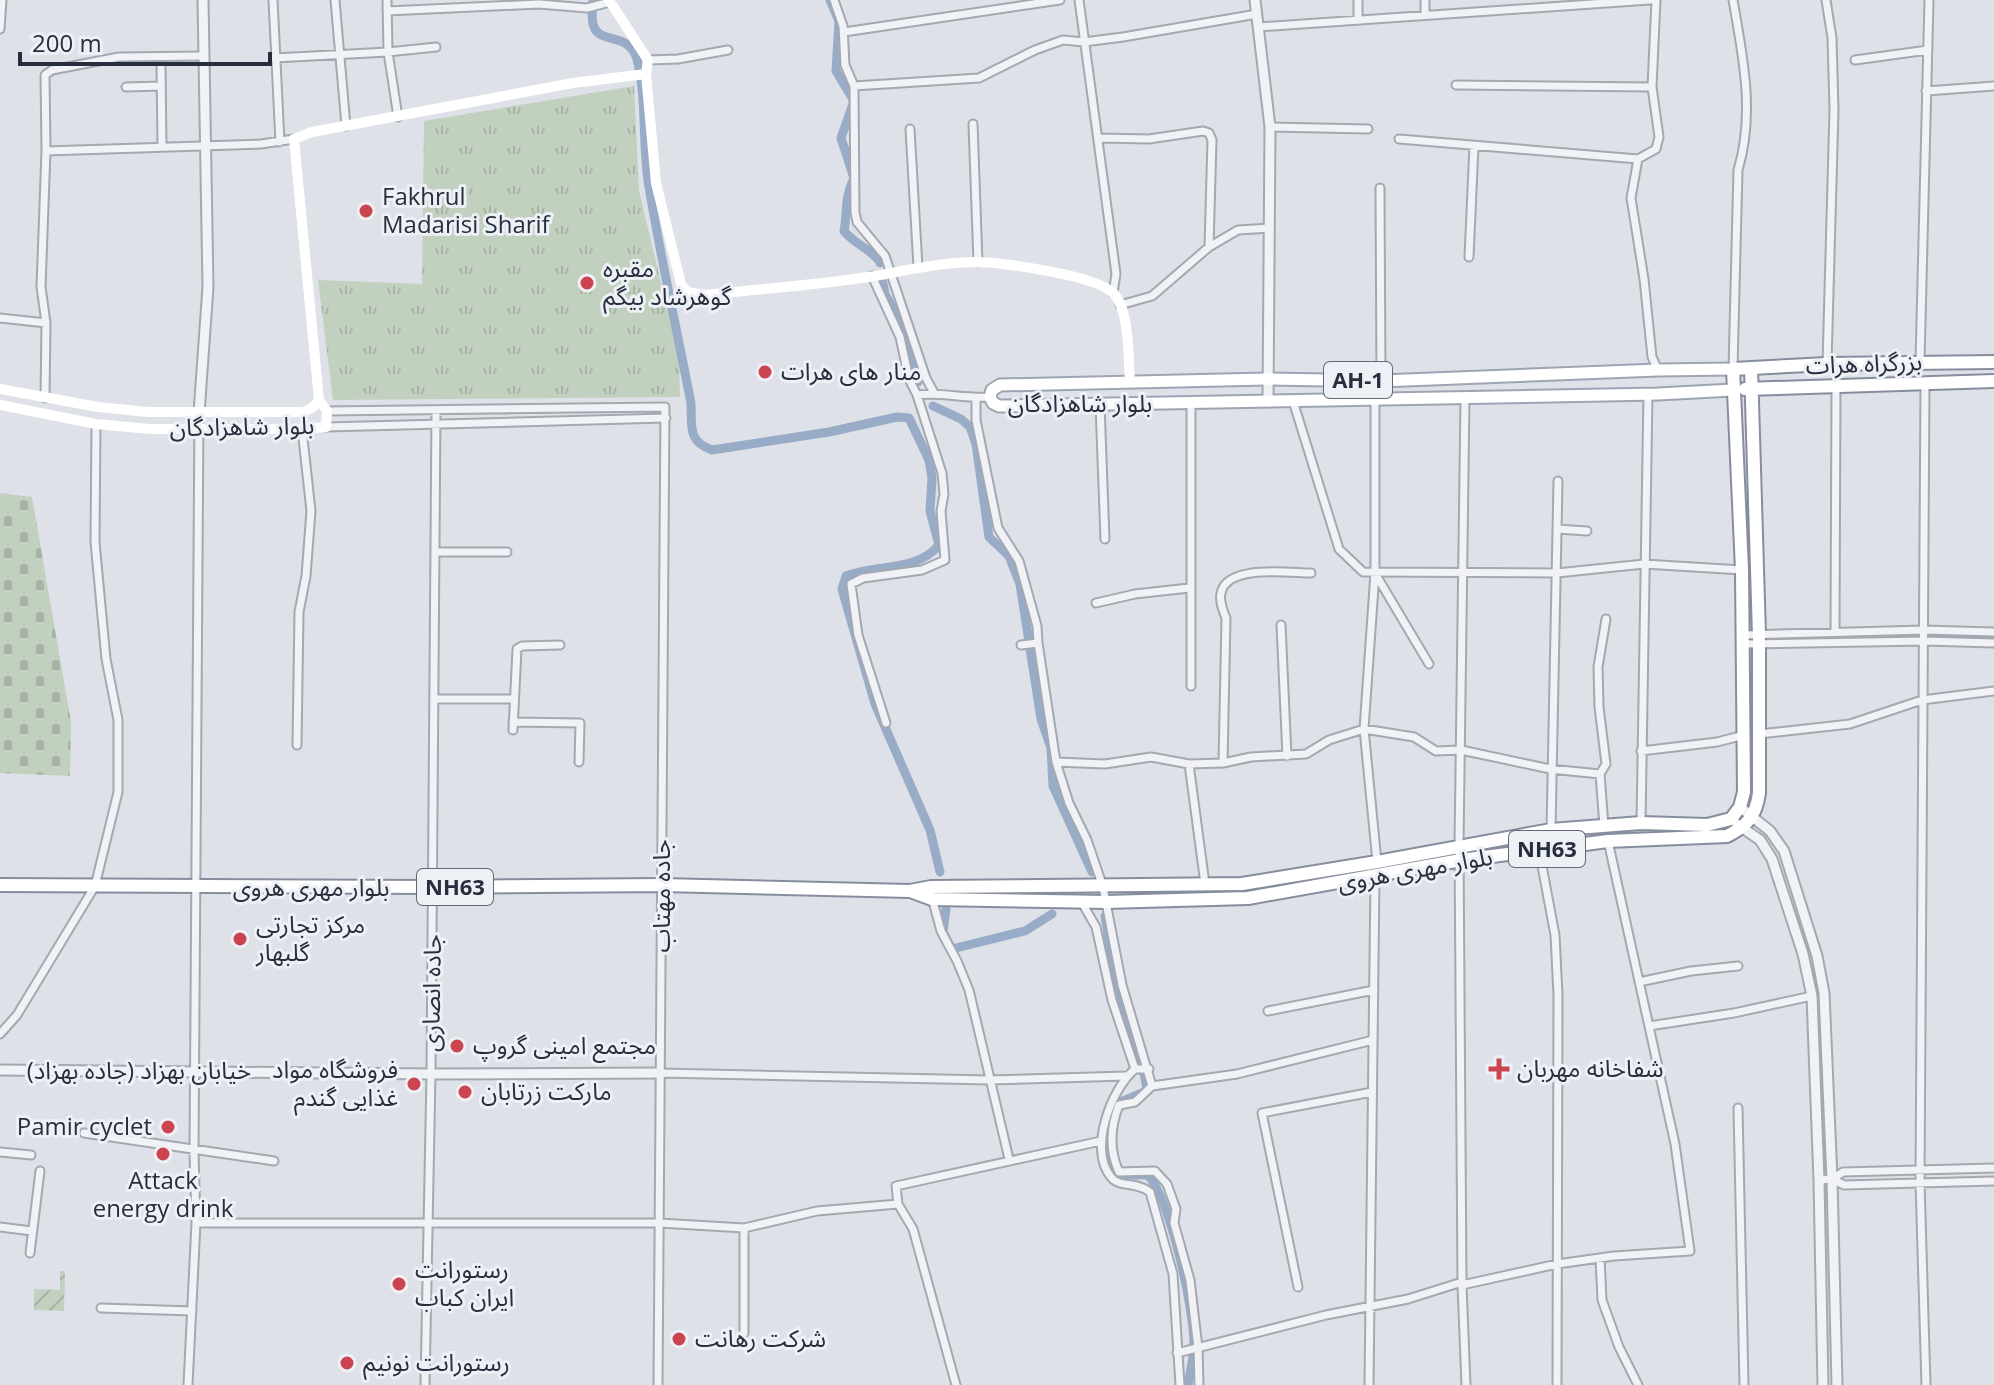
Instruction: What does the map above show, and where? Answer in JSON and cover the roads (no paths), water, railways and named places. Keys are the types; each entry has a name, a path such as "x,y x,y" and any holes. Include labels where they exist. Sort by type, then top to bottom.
{"highway":[{"name":"بزرگراه هرات","path":"1733,369 1827,364 1994,362"},
{"path":"1743,828 1753,816 1759,793 1751,368"},
{"path":"1731,819 1740,807 1744,792 1742,570 1733,369"},
{"name":"بزرگراه هرات","path":"1733,390 1994,381"},
{"name":"بلوار مهری هروی","path":"931,893 1242,884 1551,830 1641,823 1707,825 1731,819"},
{"name":"بلوار مهری هروی","path":"0,885 198,888 662,885 910,891 1106,902 1248,898 1461,860 1608,841 1727,836 1743,828"}],"main road":[{"path":"606,2 638,41 648,60 646,74 656,183 681,284 687,292 705,295 978,262 1065,275 1094,283 1113,293 1125,324 1130,381"},
{"path":"319,400 294,139 312,132 646,74"},
{"name":"بلوار شاهزادگان","path":"1733,369 1381,381 1266,379 1000,385 992,390 990,397 999,406 1733,390"},
{"name":"بلوار شاهزادگان","path":"0,389 111,409 199,413 304,412 319,400 327,411 326,427 150,429 96,424 0,405"}],"street":[{"path":"0,29 2,0"},
{"path":"188,1385 196,1223 199,413 208,287 203,0"},
{"path":"273,0 280,142"},
{"path":"335,0 346,126"},
{"path":"387,0 388,52 398,117"},
{"path":"834,0 844,32 845,65 854,86 857,222 885,256 926,378 934,393"},
{"path":"844,32 1060,0"},
{"path":"1079,0 1116,274 1113,293"},
{"path":"1255,0 1270,127 1268,402"},
{"path":"1358,0 1358,20"},
{"path":"1425,0 1425,15"},
{"path":"1258,27 1653,0 1652,87 1659,137 1656,149 1638,159 1399,139"},
{"path":"1733,0 1747,77 1746,142 1738,170 1733,369"},
{"path":"1826,0 1832,38 1834,110 1827,364"},
{"path":"1920,362 1929,0"},
{"path":"387,11 539,4 587,8 606,2"},
{"path":"854,86 979,78 1035,50 1063,40 1084,42 1257,14"},
{"path":"274,58 436,47"},
{"path":"648,60 678,59 728,50"},
{"path":"1855,60 1928,50"},
{"path":"45,398 46,323 41,287 45,82 49,71 119,57 204,56"},
{"path":"161,66 162,146"},
{"path":"1456,85 1652,87"},
{"path":"126,87 161,86"},
{"path":"1926,91 1994,86"},
{"path":"973,124 978,262"},
{"path":"1270,127 1368,129"},
{"path":"910,129 918,267"},
{"path":"1100,138 1149,139 1203,131 1209,133 1212,140 1209,247"},
{"path":"46,151 206,146 294,139"},
{"path":"1469,257 1474,146"},
{"path":"1638,159 1631,198 1652,357 1658,370"},
{"path":"1380,188 1381,381"},
{"path":"1120,305 1152,296 1209,247 1238,230 1270,228"},
{"path":"872,276 900,337 909,379 942,473 944,494 941,511 945,560 922,570 863,578 851,584 858,635 886,723"},
{"path":"0,318 46,323"},
{"path":"1925,383 1920,1182 1926,1385"},
{"path":"1835,632 1836,386"},
{"path":"917,395 934,393 990,397"},
{"path":"1641,823 1648,394"},
{"path":"976,398 976,420 998,528 1019,561 1037,626 1056,762 1103,887 1122,985 1152,1086"},
{"path":"1465,398 1459,845 1462,1284 1466,1385"},
{"path":"1375,400 1375,573 1364,729 1377,862"},
{"path":"1293,401 1339,549 1363,572 1557,573 1644,564 1742,570"},
{"path":"1191,403 1191,686"},
{"path":"1100,405 1105,539"},
{"name":"جاده مهتاب","path":"436,410 665,407 658,1385"},
{"path":"327,411 436,410"},
{"name":"جاده انصاری","path":"425,1385 434,887 436,410"},
{"path":"326,427 666,418"},
{"path":"0,1034 17,1015 95,886 118,792 118,720 106,659 95,542 96,424"},
{"path":"297,745 299,612 306,576 311,511 302,429"},
{"path":"1551,830 1558,481"},
{"path":"1557,529 1587,531"},
{"path":"436,552 507,552"},
{"path":"1223,763 1226,618 1221,589 1238,575 1252,572 1311,573"},
{"path":"1375,573 1429,664"},
{"path":"1096,603 1135,594 1189,588"},
{"path":"1604,826 1600,774 1606,764 1598,667 1606,619"},
{"path":"1281,625 1287,756"},
{"path":"1758,640 1835,632 1994,632"},
{"path":"1743,640 1994,643"},
{"path":"1021,645 1038,643"},
{"path":"560,645 522,646 517,649 513,726 578,722 579,762"},
{"path":"1759,734 1850,724 1922,700 1994,691"},
{"path":"435,699 514,699"},
{"path":"1056,762 1105,764 1151,757 1189,764 1223,763 1251,757 1306,754 1329,740 1364,729 1414,737 1436,751 1461,750 1550,769 1600,774"},
{"path":"1641,751 1717,742 1744,735"},
{"path":"1189,764 1206,885"},
{"path":"1740,807 1770,831 1784,851 1817,956 1824,993 1837,1385"},
{"path":"1731,819 1760,840 1772,859 1803,954 1812,996 1823,1385"},
{"path":"1177,1353 1557,1264 1690,1251 1675,1144 1608,841"},
{"path":"1539,850 1555,935 1558,980 1557,1385"},
{"path":"1369,1385 1375,877"},
{"path":"931,893 941,931 969,990 1009,1159"},
{"path":"1081,901 1096,927 1112,1000 1135,1069"},
{"path":"1639,982 1691,971 1738,966"},
{"path":"1268,1011 1374,990"},
{"path":"1649,1026 1734,1013 1812,996"},
{"path":"1199,1385 1193,1349 1190,1280 1174,1223 1176,1209 1167,1184 1155,1171 1119,1172 1112,1158 1112,1123 1119,1105 1135,1102 1152,1086 1237,1074 1373,1040"},
{"path":"1149,1069 1135,1069 1126,1076 1108,1110 1101,1141 1109,1176 1118,1183 1141,1185 1150,1192 1173,1274 1180,1385"},
{"name":"خیابان بهزاد (جاده بهزاد)","path":"0,1070 661,1073"},
{"path":"661,1073 989,1080 1126,1076"},
{"path":"1298,1287 1262,1113 1372,1092"},
{"path":"1738,1108 1744,1385"},
{"path":"84,1133 274,1161"},
{"path":"956,1385 913,1229 898,1204 896,1186 1101,1141"},
{"path":"0,1152 31,1155"},
{"path":"1819,1180 1832,1179 1843,1172 1994,1168"},
{"path":"30,1253 40,1171"},
{"path":"1832,1179 1844,1185 1994,1181"},
{"path":"196,1223 660,1223 744,1228 817,1211 898,1204"},
{"path":"0,1227 32,1231"},
{"path":"744,1228 744,1333"},
{"path":"1600,1258 1602,1300 1619,1347 1638,1385"},
{"path":"101,1308 192,1311"}],"waterway":[{"path":"593,0 592,21 596,31 627,44 637,59 649,187 691,403 692,432 698,442 712,450 829,432 897,417 909,418 929,460 932,478 930,511 939,545 920,560 846,576 842,589 875,704 930,830 940,872"},
{"path":"830,0 839,21 836,71 854,101 841,138 854,178 847,198 844,231 880,263"},
{"path":"883,283 885,294 904,327 918,382"},
{"path":"933,406 961,419 970,427 976,444 989,537 1009,556 1020,584 1041,719 1051,748 1053,786 1092,872"},
{"path":"946,909 943,932 952,949 1025,931 1052,914"},
{"path":"1105,916 1118,997 1140,1059 1147,1091 1116,1104 1108,1131 1109,1157 1115,1175 1148,1175 1165,1208 1180,1258 1193,1332 1194,1348 1188,1385"}],"place":[{"name":"Fakhrul Madarisi Sharif","path":"366,211"},
{"name":"مقبره گوهرشاد بیگم","path":"587,283"},
{"name":"منار های هرات","path":"765,372"},
{"name":"مرکز تجارتی گلبهار","path":"240,939"},
{"name":"مجتمع امینی گروپ","path":"457,1046"},
{"name":"شفاخانه مهربان","path":"1499,1069"},
{"name":"فروشگاه مواد غذایی گندم","path":"414,1084"},
{"name":"مارکت زرتابان","path":"465,1092"},
{"name":"Pamir cyclet","path":"168,1127"},
{"name":"Attack energy drink","path":"163,1154"},
{"name":"رستورانت ایران کباب","path":"399,1284"},
{"name":"شرکت رهانت","path":"679,1339"},
{"name":"رستورانت نونیم","path":"347,1363"}]}
